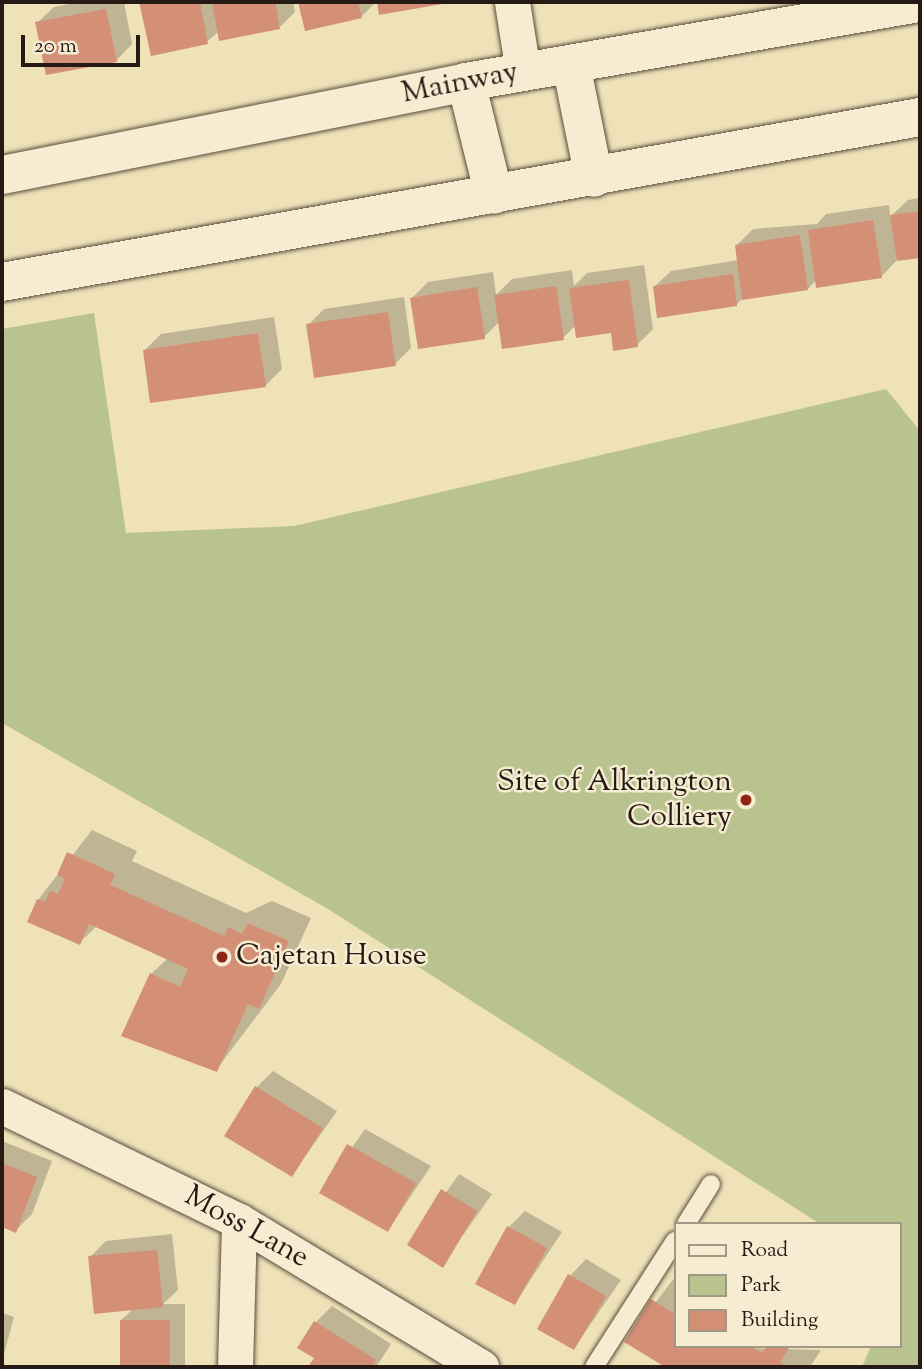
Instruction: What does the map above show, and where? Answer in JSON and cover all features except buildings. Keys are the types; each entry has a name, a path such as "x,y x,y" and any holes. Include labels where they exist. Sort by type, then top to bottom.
{"street":[{"path":"512,2 523,72"},
{"name":"Mainway","path":"2,175 466,82 920,3"},
{"path":"571,64 594,178"},
{"path":"466,82 494,195"},
{"path":"2,282 594,178 920,117"},
{"name":"Moss Lane","path":"2,1106 239,1221 481,1367"},
{"path":"235,1367 239,1221"}],"lane":[{"path":"687,1222 711,1184"},
{"path":"594,1367 674,1243"}],"green space":[{"path":"94,313 126,533 294,526 886,389 920,431 920,1367 862,1367 870,1348 901,1348 901,1222 817,1222 328,909 2,723 2,329"}],"place":[{"name":"Site of Alkrington Colliery","path":"746,800"},
{"name":"Cajetan House","path":"222,957"}]}
